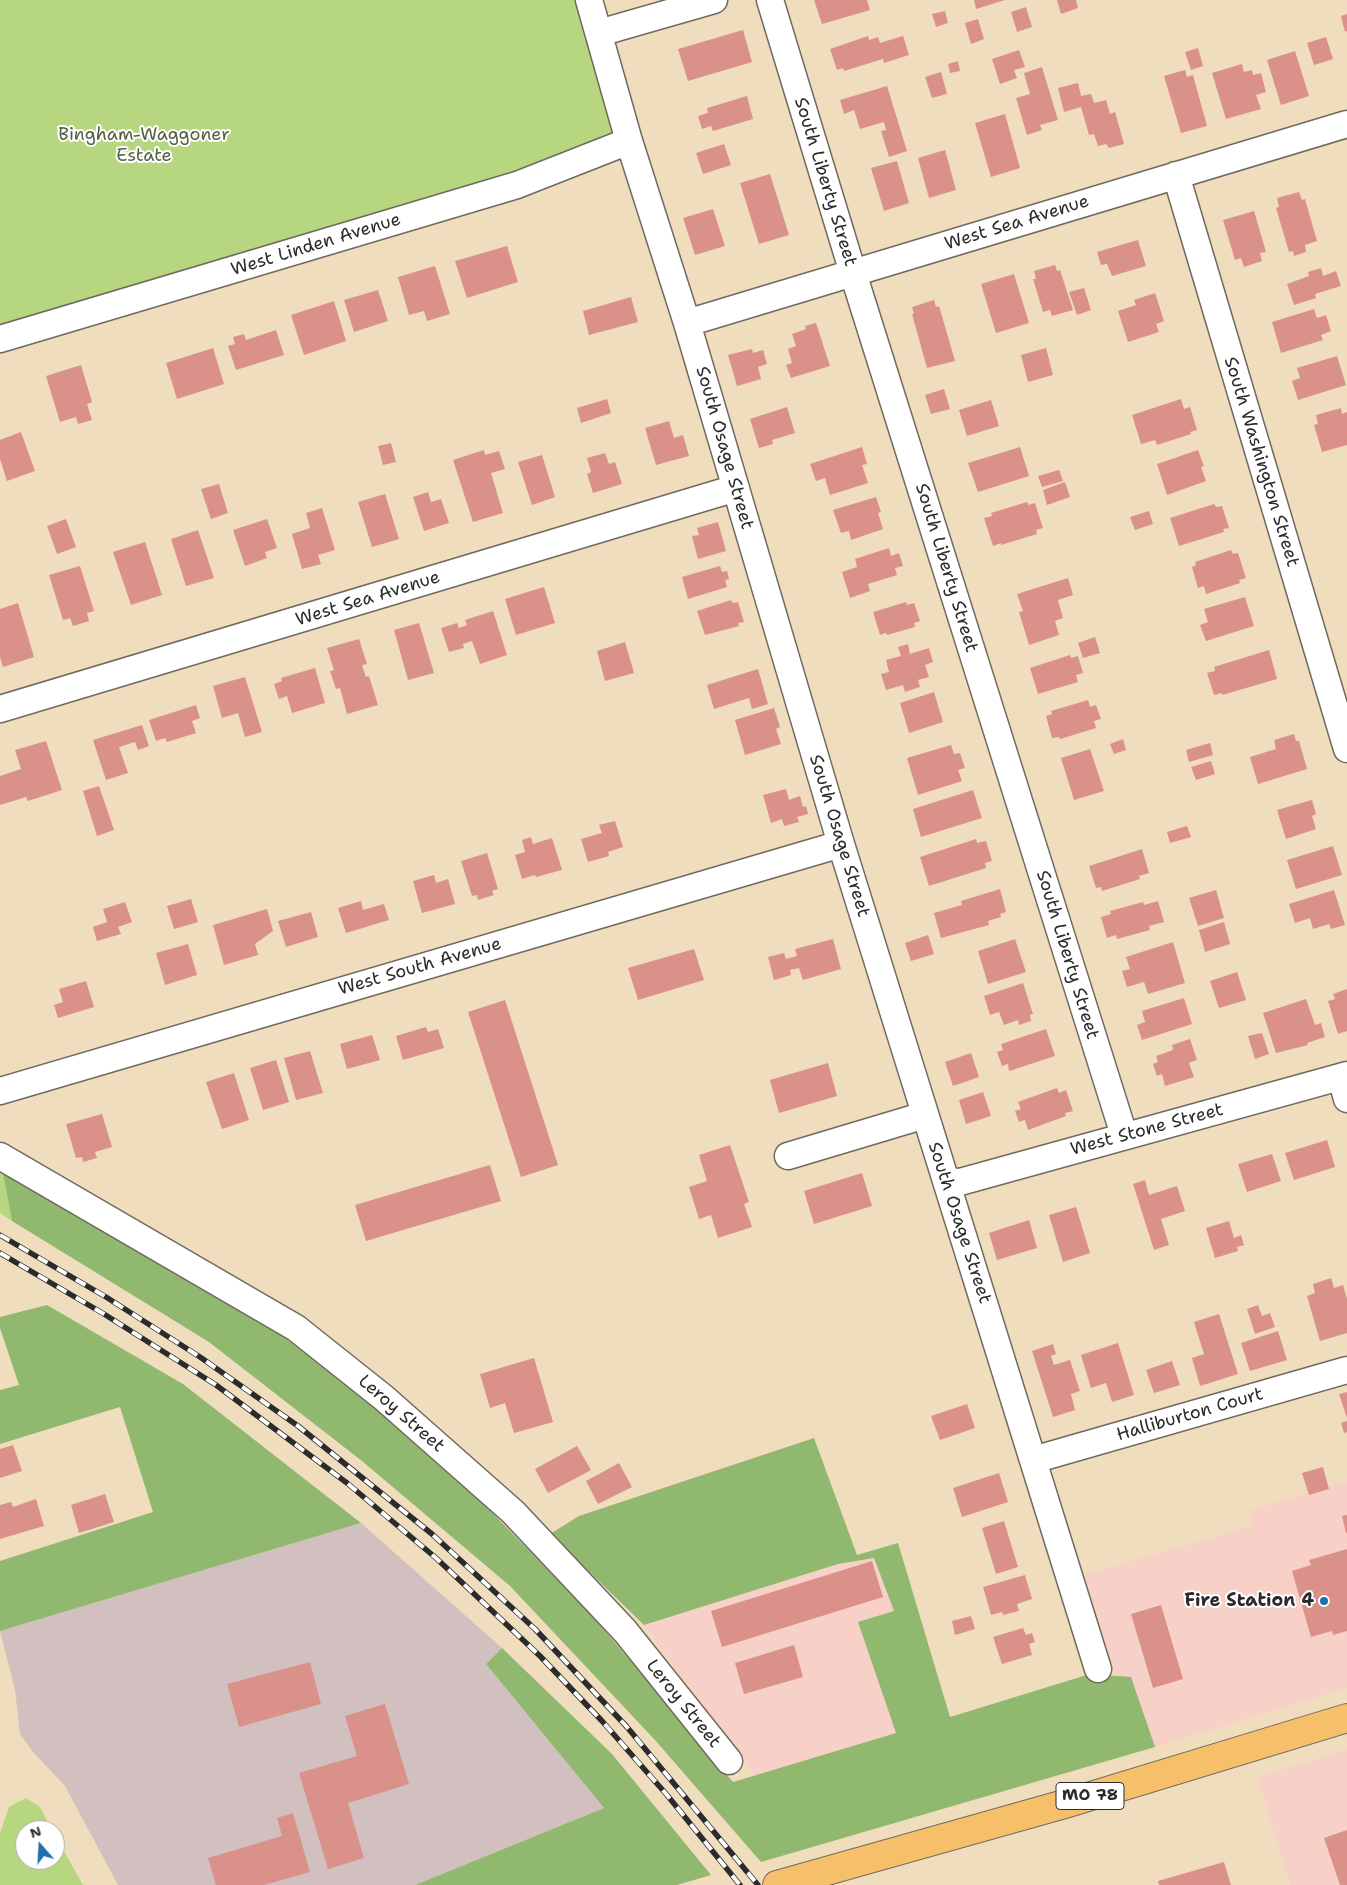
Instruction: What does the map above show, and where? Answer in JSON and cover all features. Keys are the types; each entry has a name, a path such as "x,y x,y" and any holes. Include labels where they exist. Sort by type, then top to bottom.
{"main road":[{"name":"MO 78","path":"777,1885 1068,1803 1347,1718"}],"street":[{"name":"South Osage Street","path":"589,0 628,141 687,323 841,844 1098,1669"},
{"path":"599,33 714,0"},
{"name":"South Liberty Street","path":"770,0 853,273 1124,1135"},
{"name":"West Sea Avenue","path":"687,323 1347,124"},
{"name":"West Linden Avenue","path":"0,339 517,185 628,141"},
{"name":"South Washington Street","path":"1176,175 1347,749"},
{"name":"West Sea Avenue","path":"0,709 736,488"},
{"name":"West South Avenue","path":"0,1091 841,844"},
{"name":"West Stone Street","path":"946,1181 960,1182 1124,1135 1345,1084"},
{"path":"788,1156 925,1115"},
{"name":"Leroy Street","path":"0,1156 296,1328 384,1398 513,1512 625,1632 729,1761"},
{"name":"Halliburton Court","path":"1033,1460 1347,1370"}],"shaded area":[{"path":"1347,1482 1347,1688 1155,1747 1131,1678 1115,1676 1084,1575 1254,1525 1250,1510"},
{"path":"361,1523 502,1648 486,1664 604,1808 415,1885 118,1885 65,1786 33,1752 20,1734 15,1690 0,1631"},
{"path":"873,1557 894,1612 858,1622 896,1733 754,1776 644,1625 838,1564"},
{"path":"1347,1750 1347,1885 1290,1885 1257,1777"}],"green space":[{"name":"Bingham-Waggoner Estate","path":"0,0 587,0 629,141 0,339"},
{"path":"0,1167 2,1168 12,1221 0,1213"},
{"path":"2,1168 277,1332 364,1396 470,1490 589,1612 733,1782 896,1733 858,1622 894,1611 874,1558 838,1564 644,1625 550,1534 579,1516 814,1438 857,1555 898,1543 950,1717 1090,1674 1131,1677 1155,1747 761,1862 655,1740 510,1586 362,1461 209,1342 12,1221"},
{"path":"47,1305 183,1384 361,1523 0,1631 0,1561 153,1512 120,1407 0,1444 0,1390 19,1385 0,1328 0,1317"},
{"path":"502,1648 612,1754 711,1875 677,1885 415,1885 604,1808 486,1664"},
{"path":"26,1798 40,1807 47,1820 15,1820 15,1870 65,1870 65,1853 83,1885 0,1885 0,1833 9,1807"}],"building":[{"path":"814,0 867,0 870,10 822,24"},
{"path":"974,0 1005,0 976,9"},
{"path":"1057,0 1076,0 1078,8 1061,14"},
{"path":"1026,7 1032,27 1017,32 1011,12"},
{"path":"945,11 948,23 936,27 932,14"},
{"path":"1347,14 1347,31 1345,32 1341,16"},
{"path":"978,19 984,39 971,44 965,23"},
{"path":"743,30 752,62 688,81 678,49"},
{"path":"868,36 869,40 878,37 880,43 903,36 909,55 884,63 883,59 844,71 843,68 837,70 830,49"},
{"path":"1326,37 1333,59 1314,65 1307,43"},
{"path":"1198,48 1203,66 1191,70 1185,52"},
{"path":"1019,50 1025,67 1014,70 1017,78 1000,84 992,59"},
{"path":"1295,51 1309,96 1281,105 1267,60"},
{"path":"958,61 960,71 950,73 948,64"},
{"path":"1242,64 1244,72 1252,70 1253,75 1261,73 1266,92 1256,95 1261,109 1226,119 1212,73"},
{"path":"1042,67 1058,120 1040,125 1042,130 1027,135 1016,98 1030,94 1024,73"},
{"path":"1185,70 1187,77 1193,75 1207,126 1181,133 1164,76"},
{"path":"941,72 947,94 932,98 925,77"},
{"path":"1078,83 1081,96 1091,94 1094,103 1106,100 1110,114 1115,112 1124,144 1109,148 1106,144 1098,146 1094,134 1089,135 1081,107 1064,112 1058,88"},
{"path":"887,86 907,151 889,157 881,131 886,130 884,122 860,129 854,110 844,114 840,100"},
{"path":"747,96 753,119 713,131 711,126 702,129 698,116 708,113 707,108"},
{"path":"1005,114 1020,168 991,177 975,123"},
{"path":"724,144 731,165 703,174 696,153"},
{"path":"945,150 956,190 929,198 918,158"},
{"path":"897,161 909,203 884,211 871,168"},
{"path":"770,174 789,235 759,244 740,183"},
{"path":"1299,192 1302,200 1305,199 1317,241 1305,245 1306,252 1294,256 1293,251 1289,252 1276,208 1279,207 1277,198"},
{"path":"713,209 725,246 695,255 683,218"},
{"path":"1254,211 1266,252 1260,253 1262,261 1244,267 1241,258 1235,260 1223,220"},
{"path":"1138,240 1146,266 1112,276 1107,264 1101,265 1097,252"},
{"path":"507,246 518,282 467,298 455,261"},
{"path":"1055,265 1057,271 1060,270 1073,310 1052,316 1050,310 1043,312 1033,279 1036,279 1034,271"},
{"path":"435,266 450,314 427,321 424,311 409,315 398,277"},
{"path":"1321,268 1323,276 1336,271 1341,286 1315,294 1316,298 1294,305 1287,284 1309,276 1308,272"},
{"path":"1014,274 1029,323 996,333 981,284"},
{"path":"1084,288 1091,310 1077,315 1069,292"},
{"path":"378,290 388,321 354,332 344,300"},
{"path":"1155,293 1164,321 1156,324 1159,332 1128,342 1118,311 1136,305 1134,300"},
{"path":"631,297 638,322 589,335 583,311"},
{"path":"934,300 936,307 939,306 955,361 927,368 912,314 914,314 912,307"},
{"path":"334,301 346,341 304,355 291,315"},
{"path":"1314,309 1317,318 1326,315 1331,331 1321,335 1323,340 1281,353 1272,322"},
{"path":"816,323 830,366 791,378 786,365 792,363 788,349 796,346 792,334 806,329 805,326"},
{"path":"276,330 284,355 236,370 228,346 235,344 233,337 244,334 246,340"},
{"path":"213,348 224,384 177,399 166,363"},
{"path":"1046,348 1053,375 1028,382 1021,355"},
{"path":"752,349 753,353 763,350 767,364 758,367 761,379 737,386 728,355"},
{"path":"1337,356 1346,385 1298,400 1292,381 1300,378 1297,368"},
{"path":"81,365 92,402 87,404 92,420 78,424 76,417 60,422 46,376"},
{"path":"944,389 950,409 931,414 925,395"},
{"path":"607,399 611,413 581,423 577,408"},
{"path":"1181,399 1184,409 1190,407 1197,430 1190,432 1191,434 1157,445 1155,440 1141,444 1132,415"},
{"path":"991,400 999,426 967,436 959,410"},
{"path":"787,407 795,433 772,440 773,444 759,448 750,419"},
{"path":"1341,408 1342,414 1347,412 1347,445 1322,452 1314,425 1318,424 1316,415"},
{"path":"669,421 674,438 683,435 689,456 656,465 645,428"},
{"path":"21,432 35,471 7,481 0,459 0,440"},
{"path":"391,443 396,462 383,465 378,446"},
{"path":"862,447 867,464 862,465 868,483 830,495 825,478 816,481 810,464"},
{"path":"1020,447 1029,476 978,492 968,463"},
{"path":"484,450 485,455 499,451 505,469 491,473 503,513 473,522 453,460"},
{"path":"1198,450 1204,466 1201,467 1206,481 1167,495 1157,464"},
{"path":"605,453 609,464 615,462 622,484 593,493 587,474 591,472 587,458"},
{"path":"542,455 555,497 532,505 518,462"},
{"path":"1059,470 1063,481 1042,487 1038,476"},
{"path":"1065,482 1070,497 1047,505 1043,490"},
{"path":"219,484 228,513 211,519 201,489"},
{"path":"428,492 431,502 441,499 449,523 424,531 413,497"},
{"path":"385,494 399,539 372,547 358,502"},
{"path":"876,497 881,512 878,513 883,529 851,540 849,531 841,533 833,510"},
{"path":"1027,502 1028,505 1035,503 1043,528 1036,530 1037,534 993,546 984,518 992,516 991,513"},
{"path":"1214,504 1216,507 1222,506 1229,528 1223,529 1224,532 1179,546 1170,518"},
{"path":"322,508 335,550 318,555 321,564 302,569 292,534 310,528 306,513"},
{"path":"1149,511 1153,524 1135,530 1130,517"},
{"path":"66,519 76,547 57,554 47,526"},
{"path":"267,519 277,548 265,552 267,558 245,566 233,530"},
{"path":"718,522 726,551 698,559 692,536 699,535 697,528"},
{"path":"198,530 214,578 186,586 171,539"},
{"path":"145,542 162,595 131,605 113,552"},
{"path":"889,548 891,556 899,553 903,566 895,568 897,575 868,584 870,591 850,598 842,572 857,567 855,559"},
{"path":"1231,550 1233,554 1238,553 1246,578 1239,580 1240,583 1206,594 1204,586 1198,588 1192,567 1196,565 1195,562"},
{"path":"80,566 94,611 87,613 89,621 73,626 70,618 63,620 49,575"},
{"path":"720,566 722,572 727,571 729,579 725,580 727,587 688,599 682,577"},
{"path":"1068,578 1073,595 1058,600 1063,618 1055,621 1059,635 1029,645 1019,612 1023,611 1017,594"},
{"path":"544,587 555,623 516,635 505,599"},
{"path":"1245,597 1254,626 1206,641 1200,625 1208,622 1204,609"},
{"path":"731,600 733,603 738,602 744,622 738,623 739,626 705,635 697,611"},
{"path":"906,602 907,605 914,603 920,621 914,623 915,627 887,635 886,633 880,635 873,612"},
{"path":"18,603 34,657 3,667 0,657 0,609"},
{"path":"493,611 507,655 480,664 472,641 463,644 464,648 449,652 441,628 457,623 459,628 467,625 465,620"},
{"path":"419,623 434,673 408,680 394,630"},
{"path":"1095,637 1100,653 1083,658 1078,643"},
{"path":"359,639 367,664 362,665 366,677 369,676 378,705 347,714 340,688 336,689 330,671 334,670 327,648"},
{"path":"625,642 634,673 605,681 597,651"},
{"path":"908,644 910,654 929,648 933,662 925,665 929,677 918,680 920,687 905,692 903,685 886,690 881,674 889,672 886,660 901,656 898,647"},
{"path":"1269,650 1277,679 1222,695 1222,693 1214,695 1207,673 1215,671 1214,667"},
{"path":"1070,655 1071,658 1078,656 1083,673 1076,675 1078,682 1038,694 1030,668"},
{"path":"315,668 325,703 292,713 287,696 279,699 274,684 282,681 281,678"},
{"path":"758,669 768,704 752,709 749,698 714,709 707,685"},
{"path":"245,677 262,732 245,737 238,713 222,718 213,686"},
{"path":"934,692 943,722 909,733 900,703"},
{"path":"1088,700 1090,707 1096,705 1101,719 1094,721 1096,728 1060,739 1059,737 1052,738 1046,716 1052,714 1051,711"},
{"path":"196,705 200,718 192,721 196,733 167,742 165,738 156,741 149,720"},
{"path":"774,708 780,727 776,729 781,744 745,755 735,720"},
{"path":"142,725 149,746 138,750 135,742 119,747 128,773 106,780 93,740"},
{"path":"1294,734 1296,741 1299,741 1307,769 1258,784 1250,757 1276,749 1274,740"},
{"path":"1123,739 1126,750 1114,754 1110,744"},
{"path":"46,741 62,790 28,801 26,797 0,805 0,776 21,769 15,750"},
{"path":"1210,743 1213,755 1189,762 1186,750"},
{"path":"951,745 954,754 960,753 965,768 958,770 962,781 918,795 907,758"},
{"path":"1090,749 1104,791 1074,800 1061,758"},
{"path":"1211,761 1215,774 1196,780 1191,767"},
{"path":"99,786 114,830 97,836 83,791"},
{"path":"786,789 789,800 800,796 803,807 806,806 808,814 797,817 799,822 784,826 782,819 771,823 763,795"},
{"path":"973,790 982,818 921,837 913,809"},
{"path":"1312,800 1316,814 1312,816 1316,829 1286,839 1277,810"},
{"path":"615,821 623,847 608,852 609,856 588,862 581,839 602,833 599,825"},
{"path":"1187,826 1191,837 1170,843 1167,832"},
{"path":"531,837 533,844 552,838 562,870 522,879 515,855 525,852 522,840"},
{"path":"976,839 977,843 986,841 992,861 985,863 986,868 929,886 920,857"},
{"path":"1333,846 1342,875 1296,889 1287,860"},
{"path":"1142,849 1149,873 1139,876 1140,879 1102,891 1101,887 1096,888 1089,866"},
{"path":"487,853 498,889 492,891 494,895 478,900 477,895 472,896 461,861"},
{"path":"434,875 436,883 448,879 455,904 422,913 413,881"},
{"path":"1000,889 1006,912 1000,914 1001,917 988,921 989,925 941,938 934,913 962,905 961,901"},
{"path":"1216,890 1224,918 1198,926 1189,898"},
{"path":"1334,890 1345,925 1331,929 1329,924 1313,929 1310,918 1295,923 1289,904"},
{"path":"191,899 198,922 174,929 167,906"},
{"path":"361,901 363,910 384,904 389,920 346,933 338,908"},
{"path":"1158,901 1164,922 1149,926 1150,930 1117,939 1116,935 1107,938 1101,917 1111,914 1110,911 1143,902 1144,905"},
{"path":"125,902 132,922 118,927 121,934 97,941 93,927 107,922 103,909"},
{"path":"267,909 273,931 255,944 258,955 224,965 213,925"},
{"path":"311,912 318,937 286,947 278,921"},
{"path":"1224,922 1230,944 1205,952 1199,930"},
{"path":"928,935 934,954 911,961 905,943"},
{"path":"833,939 841,969 803,980 799,968 790,970 791,975 774,980 768,957 784,953 786,959 797,956 795,949"},
{"path":"1015,939 1026,972 988,984 978,951"},
{"path":"1173,942 1185,983 1148,994 1144,982 1127,987 1122,971 1130,969 1126,957"},
{"path":"188,944 197,975 165,985 156,953"},
{"path":"694,949 704,980 638,1000 628,968"},
{"path":"1237,972 1246,1000 1219,1008 1210,981"},
{"path":"86,981 94,1007 58,1018 54,1005 63,1002 59,989"},
{"path":"1023,983 1033,1014 1030,1015 1031,1021 1019,1025 1018,1020 1004,1025 999,1012 990,1015 984,996"},
{"path":"1347,989 1347,1031 1338,1034 1328,1001 1335,999 1333,994"},
{"path":"1184,998 1192,1024 1142,1040 1137,1025 1145,1022 1142,1011"},
{"path":"1306,999 1315,1025 1321,1023 1325,1037 1307,1043 1308,1045 1276,1053 1263,1013"},
{"path":"505,1000 558,1165 521,1177 468,1012"},
{"path":"426,1027 428,1032 438,1029 444,1048 403,1060 396,1036"},
{"path":"1046,1029 1055,1056 1009,1071 1008,1064 1002,1066 997,1052 1003,1050 1001,1044"},
{"path":"1262,1033 1269,1054 1255,1059 1248,1036"},
{"path":"372,1035 380,1060 347,1069 340,1044"},
{"path":"1190,1039 1197,1060 1189,1063 1194,1077 1165,1086 1162,1074 1157,1076 1153,1064 1158,1062 1156,1056 1173,1050 1172,1045"},
{"path":"310,1051 323,1093 296,1100 284,1058"},
{"path":"971,1053 979,1077 953,1086 945,1062"},
{"path":"276,1060 289,1102 263,1110 250,1068"},
{"path":"828,1063 837,1096 779,1113 770,1080"},
{"path":"234,1073 249,1120 222,1129 206,1082"},
{"path":"1057,1088 1059,1093 1066,1090 1073,1111 1065,1113 1066,1116 1028,1130 1025,1120 1019,1122 1015,1111 1021,1109 1018,1102"},
{"path":"983,1092 991,1116 966,1124 959,1100"},
{"path":"102,1114 112,1147 95,1152 97,1158 83,1162 82,1157 76,1158 66,1124"},
{"path":"1327,1140 1335,1167 1294,1180 1285,1153"},
{"path":"730,1145 749,1202 744,1204 752,1227 718,1238 711,1215 699,1219 689,1187 707,1181 699,1155"},
{"path":"1272,1154 1281,1181 1247,1192 1238,1164"},
{"path":"490,1165 501,1201 366,1241 355,1205"},
{"path":"862,1173 872,1206 814,1224 804,1191"},
{"path":"1145,1180 1149,1195 1177,1186 1185,1211 1161,1219 1169,1245 1154,1250 1133,1184"},
{"path":"1076,1207 1090,1253 1063,1262 1049,1215"},
{"path":"1029,1220 1037,1248 997,1260 989,1233"},
{"path":"1229,1221 1234,1238 1241,1235 1244,1245 1237,1247 1238,1251 1215,1258 1206,1228"},
{"path":"1331,1278 1334,1288 1343,1285 1347,1299 1347,1333 1320,1341 1307,1296 1315,1293 1313,1284"},
{"path":"1258,1305 1262,1316 1270,1313 1275,1327 1255,1334 1247,1309"},
{"path":"1219,1314 1238,1374 1200,1386 1192,1358 1204,1354 1194,1322"},
{"path":"1278,1331 1287,1360 1250,1371 1241,1343"},
{"path":"1118,1343 1134,1395 1112,1402 1106,1383 1091,1388 1081,1355"},
{"path":"1053,1344 1056,1354 1051,1356 1054,1365 1070,1360 1080,1391 1071,1394 1075,1410 1053,1417 1032,1351"},
{"path":"534,1358 553,1422 514,1433 505,1403 490,1408 480,1374"},
{"path":"1172,1361 1180,1385 1154,1393 1146,1370"},
{"path":"1347,1392 1347,1418 1339,1394"},
{"path":"967,1404 975,1428 940,1440 931,1416"},
{"path":"1347,1421 1347,1432 1344,1433 1341,1423"},
{"path":"13,1445 22,1471 0,1478 0,1449"},
{"path":"577,1446 591,1470 548,1493 535,1469"},
{"path":"619,1463 632,1487 598,1504 586,1481"},
{"path":"1323,1467 1329,1489 1309,1495 1302,1473"},
{"path":"999,1473 1008,1502 962,1517 953,1488"},
{"path":"105,1494 114,1522 79,1533 71,1505"},
{"path":"36,1499 44,1526 0,1539 0,1505 11,1502 13,1507"},
{"path":"1347,1515 1347,1533 1346,1533 1342,1516"},
{"path":"1004,1521 1018,1567 996,1574 982,1528"},
{"name":"Fire Station 4","path":"1347,1549 1347,1631 1333,1635 1332,1631 1311,1637 1292,1571 1311,1565 1309,1560"},
{"path":"872,1561 883,1597 722,1647 711,1611"},
{"path":"1025,1575 1032,1599 1017,1604 1019,1611 1003,1615 1002,1612 991,1615 983,1587"},
{"path":"1161,1605 1183,1679 1153,1688 1131,1614"},
{"path":"971,1616 975,1629 955,1635 952,1621"},
{"path":"1023,1628 1026,1635 1032,1633 1035,1642 1029,1644 1032,1655 1002,1664 993,1637"},
{"path":"794,1645 803,1677 744,1694 735,1663"},
{"path":"310,1662 321,1704 239,1727 227,1684"},
{"path":"385,1704 409,1784 348,1803 364,1858 328,1869 299,1773 357,1756 345,1716"},
{"path":"293,1813 310,1872 264,1885 216,1885 208,1858 282,1836 277,1818"},
{"path":"1347,1830 1347,1885 1340,1885 1324,1838"},
{"path":"1224,1862 1231,1885 1159,1885 1158,1881"}],"railway":[{"path":"0,1235 106,1297 200,1357 298,1426 432,1534 535,1629 627,1727 758,1885"},
{"path":"0,1253 104,1314 216,1385 347,1483 436,1558 540,1656 602,1721 667,1795 740,1885"}],"place":[{"name":"Fire Station 4","path":"1324,1601"}]}
